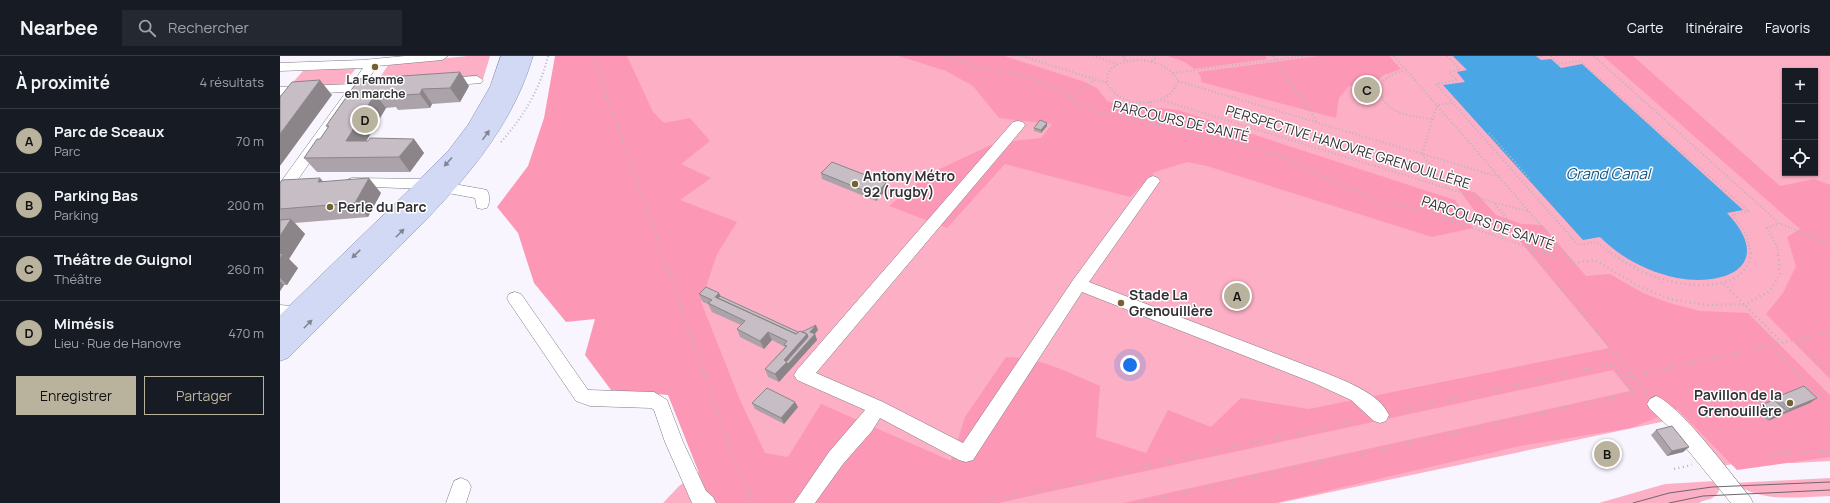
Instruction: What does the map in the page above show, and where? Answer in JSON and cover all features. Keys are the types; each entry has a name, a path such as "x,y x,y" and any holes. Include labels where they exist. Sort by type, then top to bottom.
{"main road":[{"path":"280,352 435,186 455,154 475,128 498,87 508,56"},
{"path":"280,329 289,311 470,157 494,124 516,84 525,56"}],"street":[{"path":"280,67 373,63 442,56"},
{"path":"287,187 373,63"},
{"path":"432,83 477,80"},
{"path":"280,91 386,86"},
{"path":"1018,125 803,375 877,407 966,454 1079,284 1153,181"},
{"path":"340,183 435,186 482,194 482,204"},
{"path":"1079,284 1320,378 1356,395 1380,415"},
{"path":"515,298 582,396 590,398 654,400 661,405 674,442 702,501"},
{"path":"1656,404 1675,421 1743,503"},
{"path":"804,503 836,458 865,425 877,407"}],"path":[{"path":"593,56 733,457 753,503"},
{"name":"PARCOURS DE SANTÉ","path":"944,56 977,67 1011,72 1059,89 1070,96 1075,102 1108,115 1136,119 1210,139 1225,139 1274,154 1380,202 1414,208 1574,263"},
{"path":"1022,56 1107,83"},
{"path":"1093,56 1118,64"},
{"path":"1124,56 1125,62"},
{"path":"1152,61 1157,56"},
{"path":"1272,56 1318,123"},
{"path":"1173,73 1305,56"},
{"path":"1394,56 1574,263 1595,260 1638,286 1670,299 1706,304 1745,304 1770,291 1780,274 1778,248 1767,228 1779,223"},
{"path":"1447,56 1460,70 1449,72 1457,80 1436,84 1578,245 1596,242 1621,260 1649,274 1676,283 1708,286 1724,284 1743,274 1752,261 1751,244 1743,227 1732,215 1749,211 1580,61 1559,64 1551,56"},
{"path":"1594,56 1779,223 1830,244"},
{"path":"1136,60 1152,61 1160,64 1173,73 1178,81 1174,91 1161,100 1149,102 1127,99 1116,94 1107,83 1106,77 1118,64 1125,62 1136,60"},
{"path":"1406,70 1387,77 1382,82 1379,88 1382,98 1392,109 1402,114 1413,117 1434,119"},
{"path":"1070,96 1096,79"},
{"name":"PERSPECTIVE HANOVRE GRENOUILLÈRE","path":"1178,81 1500,177"},
{"name":"PERSPECTIVE HANOVRE GRENOUILLÈRE","path":"1161,100 1448,189 1530,212"},
{"path":"1149,102 1160,125"},
{"path":"1437,105 1452,103"},
{"path":"1437,105 1434,119 1422,154 1448,189"},
{"path":"1489,133 1529,178"},
{"path":"1495,203 1656,404"},
{"path":"1724,284 1781,342"},
{"path":"1624,378 1830,332"},
{"path":"1796,339 1830,374"},
{"path":"1769,345 1830,407"},
{"path":"979,503 1611,364 1635,393 1140,503"},
{"path":"1830,426 1773,454 1830,451"}],"shaded area":[{"path":"468,56 490,56 483,79 374,86 389,64"},
{"path":"555,56 627,56 653,112 664,123 690,118 710,141 681,164 711,178 680,200 737,222 717,254 701,302 740,400 765,453 788,457 821,404 951,461 965,417 1006,357 1043,363 1100,386 1096,437 1146,453 1168,410 1211,427 1241,398 1309,409 1609,348 1514,234 1483,222 1457,187 1476,193 1496,215 1522,224 1542,225 1586,276 1610,274 1643,293 1669,303 1700,311 1748,313 1830,395 1830,457 1737,470 1677,409 1631,428 1520,446 1275,503 1123,503 1630,391 1613,370 998,503 711,503 668,395 611,390 585,355 595,319 566,322 534,283 518,233 497,207 528,166 544,118"},
{"path":"557,56 1830,56 1830,461 1794,463 1747,461 1723,466 1680,418 1279,503 663,503 679,486 699,472"},
{"path":"899,56 1004,56 1085,82 1097,88 1107,101 1129,108 1161,108 1178,110 1455,200 1473,228 1432,237 1207,166 1187,162 1155,172 1130,197 1005,164 947,228 889,206 929,174 995,143 1041,138 1052,124 999,118 973,86 946,71"},
{"path":"1168,56 1265,56 1267,59 1194,69 1185,62"},
{"path":"1319,56 1389,56 1401,69 1384,75 1375,82 1349,86 1339,98 1336,118 1201,82 1198,72"},
{"path":"1603,56 1633,56 1780,186 1814,179 1830,185 1830,379 1766,314 1783,293 1796,266 1787,237 1800,229"},
{"path":"357,67 341,87 287,89 303,71"},
{"path":"1830,478 1830,496 1792,498 1756,494 1734,483"},
{"path":"1716,481 1720,488 1716,496 1699,503 1599,503 1665,484"}],"water":[{"name":"Grand Canal","path":"1453,56 1536,56 1541,60 1551,59 1561,68 1582,64 1743,210 1727,213 1741,231 1747,246 1746,258 1739,268 1728,275 1713,279 1696,280 1677,278 1645,268 1626,258 1600,237 1583,240 1443,85 1465,82 1457,72 1467,70"}],"building":[{"path":"460,72 450,88 422,89 420,94 388,96 390,93 375,94 346,141 368,141 370,138 414,139 399,157 304,158 317,139 320,139 329,126 326,126 359,79"},
{"path":"320,80 280,134 280,97 292,82"},
{"path":"1360,85 1375,86 1375,90 1361,89"},
{"path":"1040,120 1047,123 1041,130 1034,128"},
{"path":"832,162 886,183 875,195 821,173"},
{"path":"320,178 318,182 369,178 355,203 280,209 280,183 282,180"},
{"path":"291,219 280,236 280,220"},
{"path":"706,287 719,293 715,297 796,334 800,331 807,334 784,360 787,362 775,374 765,369 787,346 784,345 787,341 768,332 760,341 737,329 745,321 708,303 712,300 699,294"},
{"path":"720,296 798,332 796,334 718,298"},
{"path":"816,325 810,332 815,334 788,364 786,362 808,337 807,334 802,332"},
{"path":"1804,386 1817,398 1790,409 1777,397"},
{"path":"767,388 795,402 781,418 752,403"},
{"path":"1774,400 1787,411 1771,418 1758,406"},
{"path":"1672,426 1689,447 1672,451 1656,430"}],"tram line":[{"path":"1633,503 1669,493 1712,487 1830,482"},
{"path":"1669,503 1703,496 1830,490"}],"place":[{"name":"La Femme en marche","path":"375,67"},
{"name":"Théâtre de Guignol","path":"1367,90"},
{"name":"Mimésis","path":"365,120"},
{"name":"Antony Métro 92 (rugby)","path":"855,184"},
{"name":"Perle du Parc","path":"330,207"},
{"name":"Parc de Sceaux","path":"1237,296"},
{"name":"Stade La Grenouillère","path":"1121,303"},
{"name":"Pavillon de la Grenouillère","path":"1790,403"},
{"name":"Parking Bas","path":"1607,454"}]}
